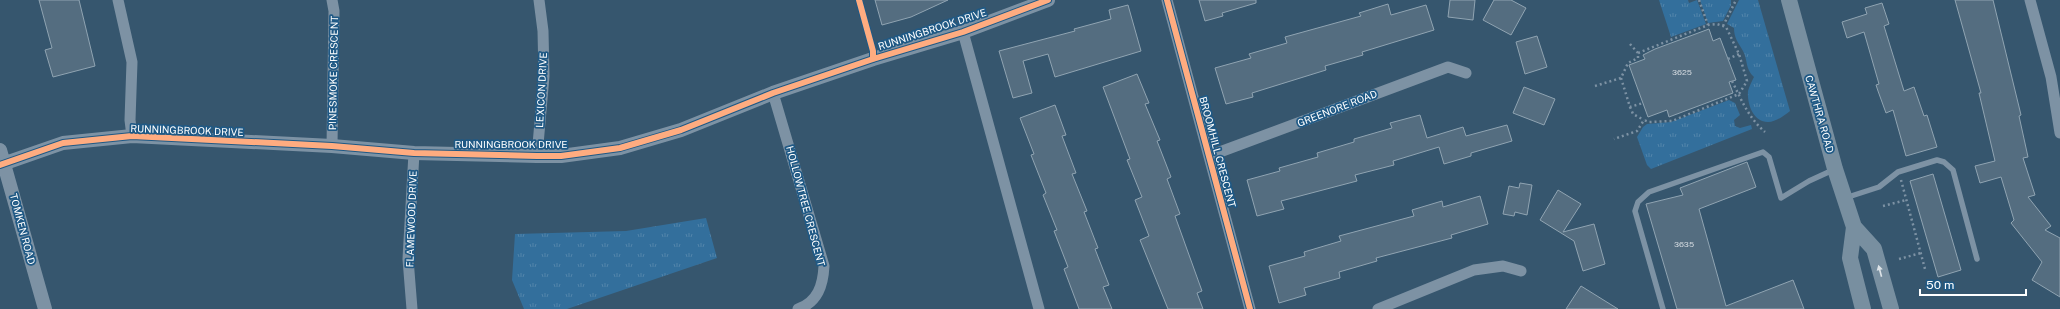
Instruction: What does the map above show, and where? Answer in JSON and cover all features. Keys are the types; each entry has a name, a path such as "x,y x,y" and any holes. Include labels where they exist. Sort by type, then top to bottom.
{"main road":[{"name":"CAWTHRA ROAD","path":"1790,0 1836,169 1854,227 1850,258 1861,308"},
{"name":"CAWTHRA ROAD","path":"1854,227 1874,249 1891,309"}],"street":[{"path":"118,0 132,62 130,120 132,136"},
{"name":"PINESMOKE CRESCENT","path":"332,0 334,11 332,146"},
{"name":"LEXICON DRIVE","path":"537,156 544,76 543,31 539,0"},
{"name":"RUNNINGBROOK DRIVE","path":"2,164 63,142 132,136 332,146 414,153 562,156 620,148 681,130 773,93 873,59 963,32 1048,0"},
{"name":"BROOMHILL CRESCENT","path":"1167,0 1250,309"},
{"path":"2030,0 2051,77 2060,133"},
{"path":"963,32 1039,309"},
{"name":"GREENORE ROAD","path":"1209,156 1448,67 1466,73"},
{"name":"HOLLOWTREE CRESCENT","path":"773,93 824,266 824,282 816,297 798,309"},
{"name":"TOMKEN ROAD","path":"0,150 2,164 45,309"},
{"name":"FLAMEWOOD DRIVE","path":"412,309 408,259 414,153"},
{"path":"1378,309 1474,270 1503,266 1522,270"}],"lane":[{"path":"1663,309 1635,211 1638,202 1649,192 1763,152 1768,157 1781,198 1836,169"},
{"path":"1845,198 1879,187 1898,172 1937,160 1950,166 1953,170 1977,258"}],"path":[{"path":"859,0 873,51 873,59"},
{"path":"1699,0 1708,25"},
{"path":"1723,26 1736,0"},
{"path":"1708,25 1723,26 1726,27 1739,54 1747,81 1739,94 1672,121 1649,122 1633,114 1621,78 1628,63 1638,58 1638,53 1708,25"},
{"path":"1630,44 1638,53"},
{"path":"1728,59 1739,54"},
{"path":"1596,86 1621,78"},
{"path":"1732,81 1749,116 1765,132"},
{"path":"1630,107 1643,103"},
{"path":"1614,139 1637,131 1644,120"},
{"path":"1898,172 1925,269"},
{"path":"1884,206 1906,200"},
{"path":"1899,259 1921,252"}],"green space":[{"path":"1659,0 1688,0 1689,3 1697,0 1706,24 1671,37"},
{"path":"1700,0 1731,0 1731,5 1723,21 1708,23"},
{"path":"1739,0 1758,0 1790,111 1774,121 1768,122 1758,119 1750,107 1748,91 1754,77 1749,71 1745,54 1736,37 1734,28 1727,24"},
{"path":"1729,100 1735,103 1740,115 1734,120 1735,126 1740,128 1751,125 1752,129 1651,169 1647,165 1637,137 1643,127 1647,124 1671,122"},
{"path":"706,218 717,258 567,309 524,309 512,280 515,234 626,231"}],"building":[{"path":"39,0 79,0 95,66 53,77 45,50 52,48"},
{"path":"875,0 948,0 911,17 882,25"},
{"path":"1199,0 1256,0 1256,3 1222,13 1223,16 1205,21"},
{"path":"1450,0 1475,0 1473,20 1448,17"},
{"path":"1494,0 1511,0 1526,8 1511,35 1483,20"},
{"path":"1955,0 1993,0 2021,115 2019,116 2028,157 2023,158 2035,195 2028,197 2051,226 2045,230 2060,238 2060,297 2032,280 2042,262 2011,223 2014,220 2001,177 1980,183 1975,166 1995,161 1979,93 1981,93"},
{"path":"1882,3 1889,24 1884,26 1904,91 1914,87 1924,116 1927,115 1937,147 1906,156 1893,110 1886,113 1878,91 1876,85 1879,84 1864,32 1847,38 1842,22 1867,14 1865,8"},
{"path":"1388,4 1391,15 1426,5 1434,30 1362,52 1363,55 1325,66 1326,70 1252,93 1253,97 1226,104 1215,68 1251,58 1249,54 1287,43 1285,37 1361,16 1359,13"},
{"path":"1128,5 1141,51 1055,77 1048,54 1023,61 1032,93 1013,98 999,51 1075,31 1074,29 1111,19 1109,10"},
{"path":"1709,29 1713,41 1720,38 1736,80 1729,82 1733,93 1669,117 1667,110 1648,117 1629,65 1645,59 1643,55 1655,49"},
{"path":"1537,36 1547,67 1525,74 1516,42"},
{"path":"1137,74 1149,103 1145,104 1160,140 1157,141 1171,177 1167,179 1180,214 1175,216 1202,291 1197,293 1203,309 1168,309 1140,240 1149,236 1135,200 1142,197 1127,160 1130,159 1103,87"},
{"path":"1524,87 1555,99 1544,125 1513,113"},
{"path":"1055,105 1066,135 1062,136 1076,173 1072,174 1087,211 1084,212 1098,248 1095,249 1109,285 1103,287 1112,309 1079,309 1064,269 1068,267 1054,231 1057,230 1043,195 1046,193 1031,155 1034,154 1020,118"},
{"path":"1420,115 1427,138 1463,127 1466,136 1507,125 1512,141 1471,153 1471,156 1444,164 1439,147 1393,161 1394,165 1355,175 1357,181 1281,201 1284,209 1257,216 1247,180 1280,171 1279,168 1318,157 1317,153 1354,142 1354,139 1392,128 1390,123"},
{"path":"1747,162 1756,187 1699,209 1726,306 1793,280 1804,309 1677,309 1646,204 1683,195 1680,188"},
{"path":"1933,174 1961,270 1938,277 1910,181"},
{"path":"1520,183 1532,185 1527,215 1515,212 1514,216 1503,214 1509,186 1519,188"},
{"path":"1558,190 1581,204 1563,232 1594,224 1605,264 1583,271 1574,241 1540,220"},
{"path":"1480,196 1488,224 1451,235 1452,238 1376,258 1377,261 1339,272 1340,278 1304,288 1306,295 1279,303 1269,266 1305,256 1304,252 1341,241 1339,236 1414,216 1412,210 1442,201 1443,207"},
{"path":"1581,286 1618,309 1566,309"}],"cycle path":[{"path":"859,0 873,51 873,59"},
{"path":"0,165 63,143 132,136 332,146 414,153 561,156 620,148 681,130 773,93 873,59 963,32 1048,0"},
{"path":"1167,0 1250,309"}]}
